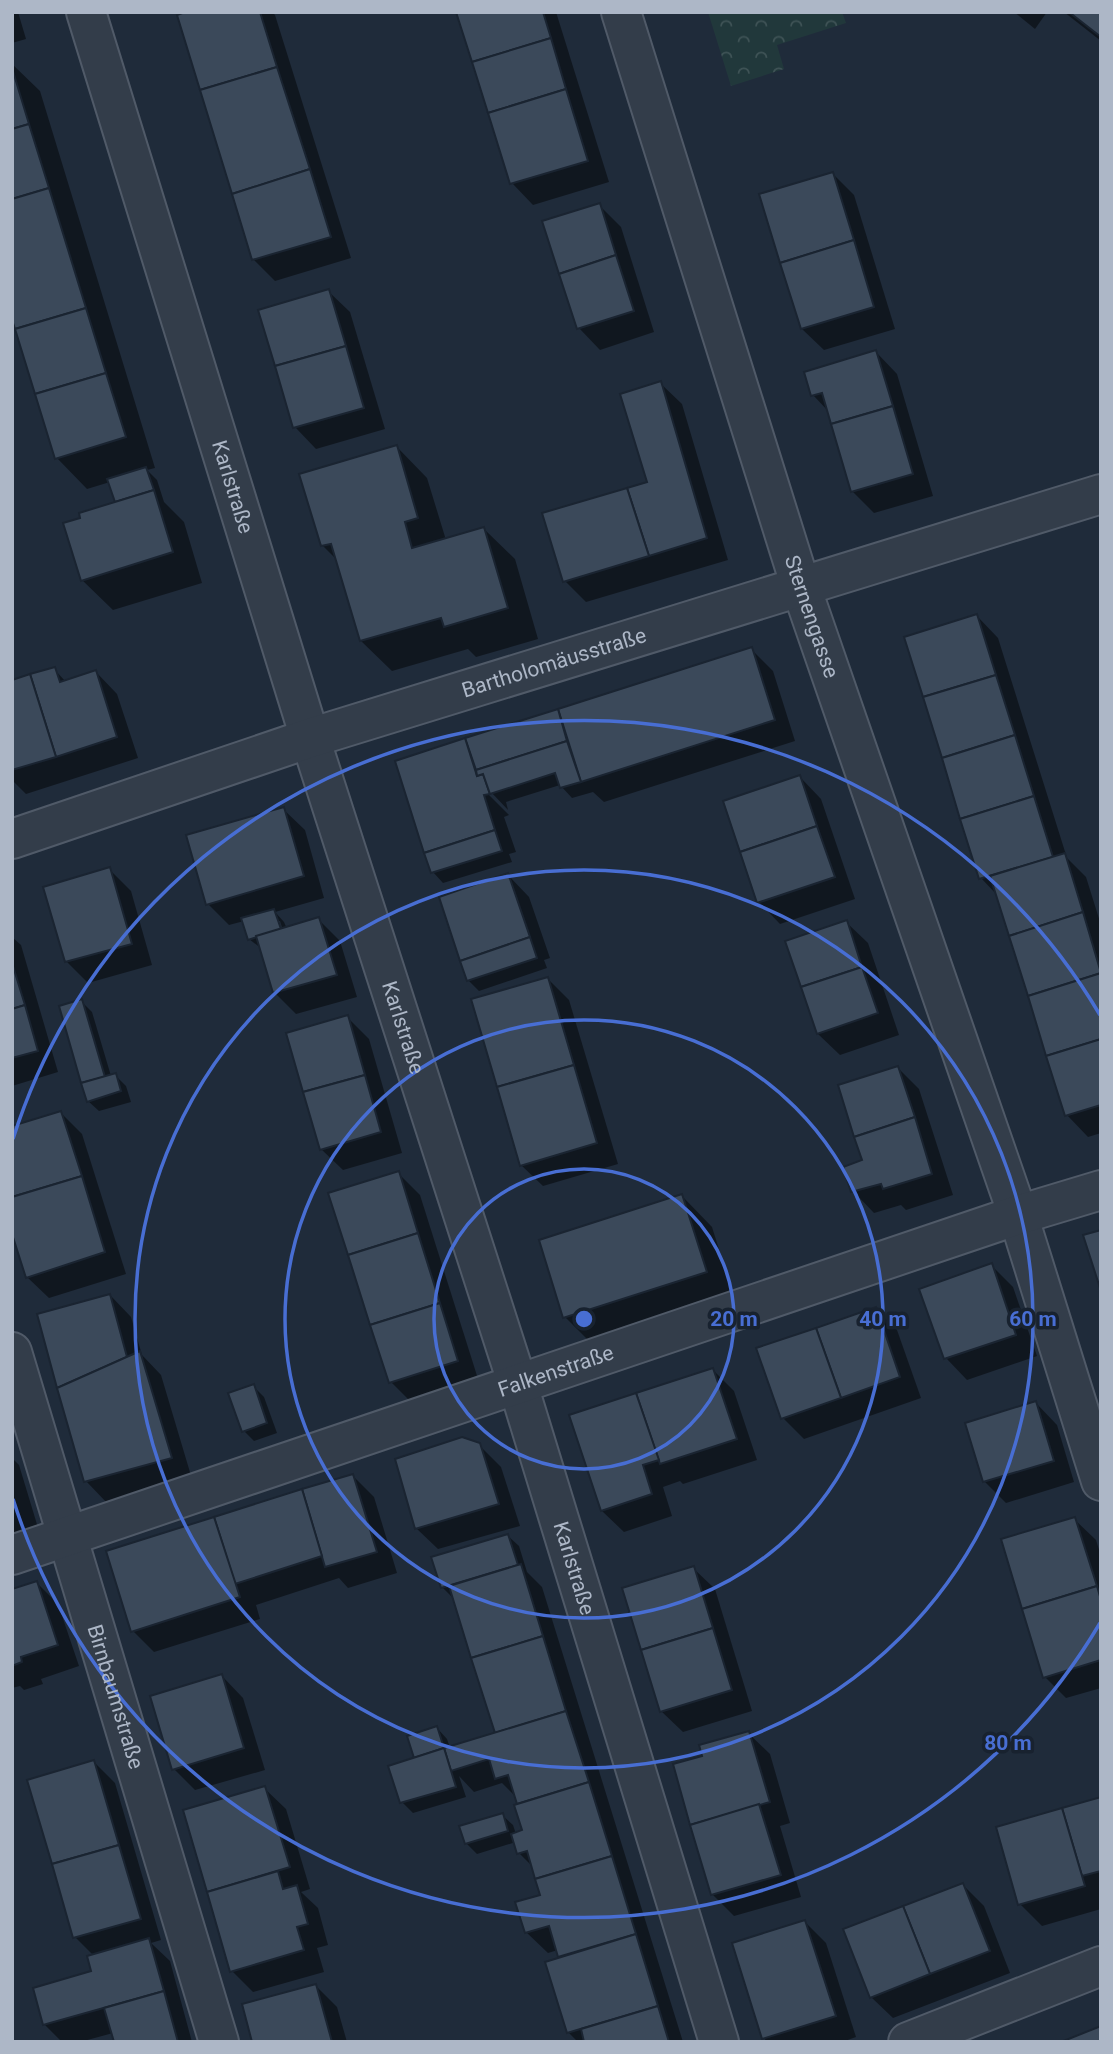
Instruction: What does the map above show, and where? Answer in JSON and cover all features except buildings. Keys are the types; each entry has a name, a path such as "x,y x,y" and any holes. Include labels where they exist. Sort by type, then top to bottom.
{"street":[{"name":"Karlstraße","path":"86,12 310,738 518,1385 719,2042"},
{"name":"Sternengasse","path":"621,12 801,587 1018,1215 1101,1481"},
{"name":"Bartholomäusstraße","path":"12,839 310,738 1101,494"},
{"name":"Falkenstraße","path":"12,1555 1018,1215 1101,1190"},
{"name":"Birnbaumstraße","path":"12,1352 219,2042"},
{"path":"908,2042 1101,1966"}],"green space":[{"path":"708,12 842,12 846,23 777,45 784,69 731,86"}]}
